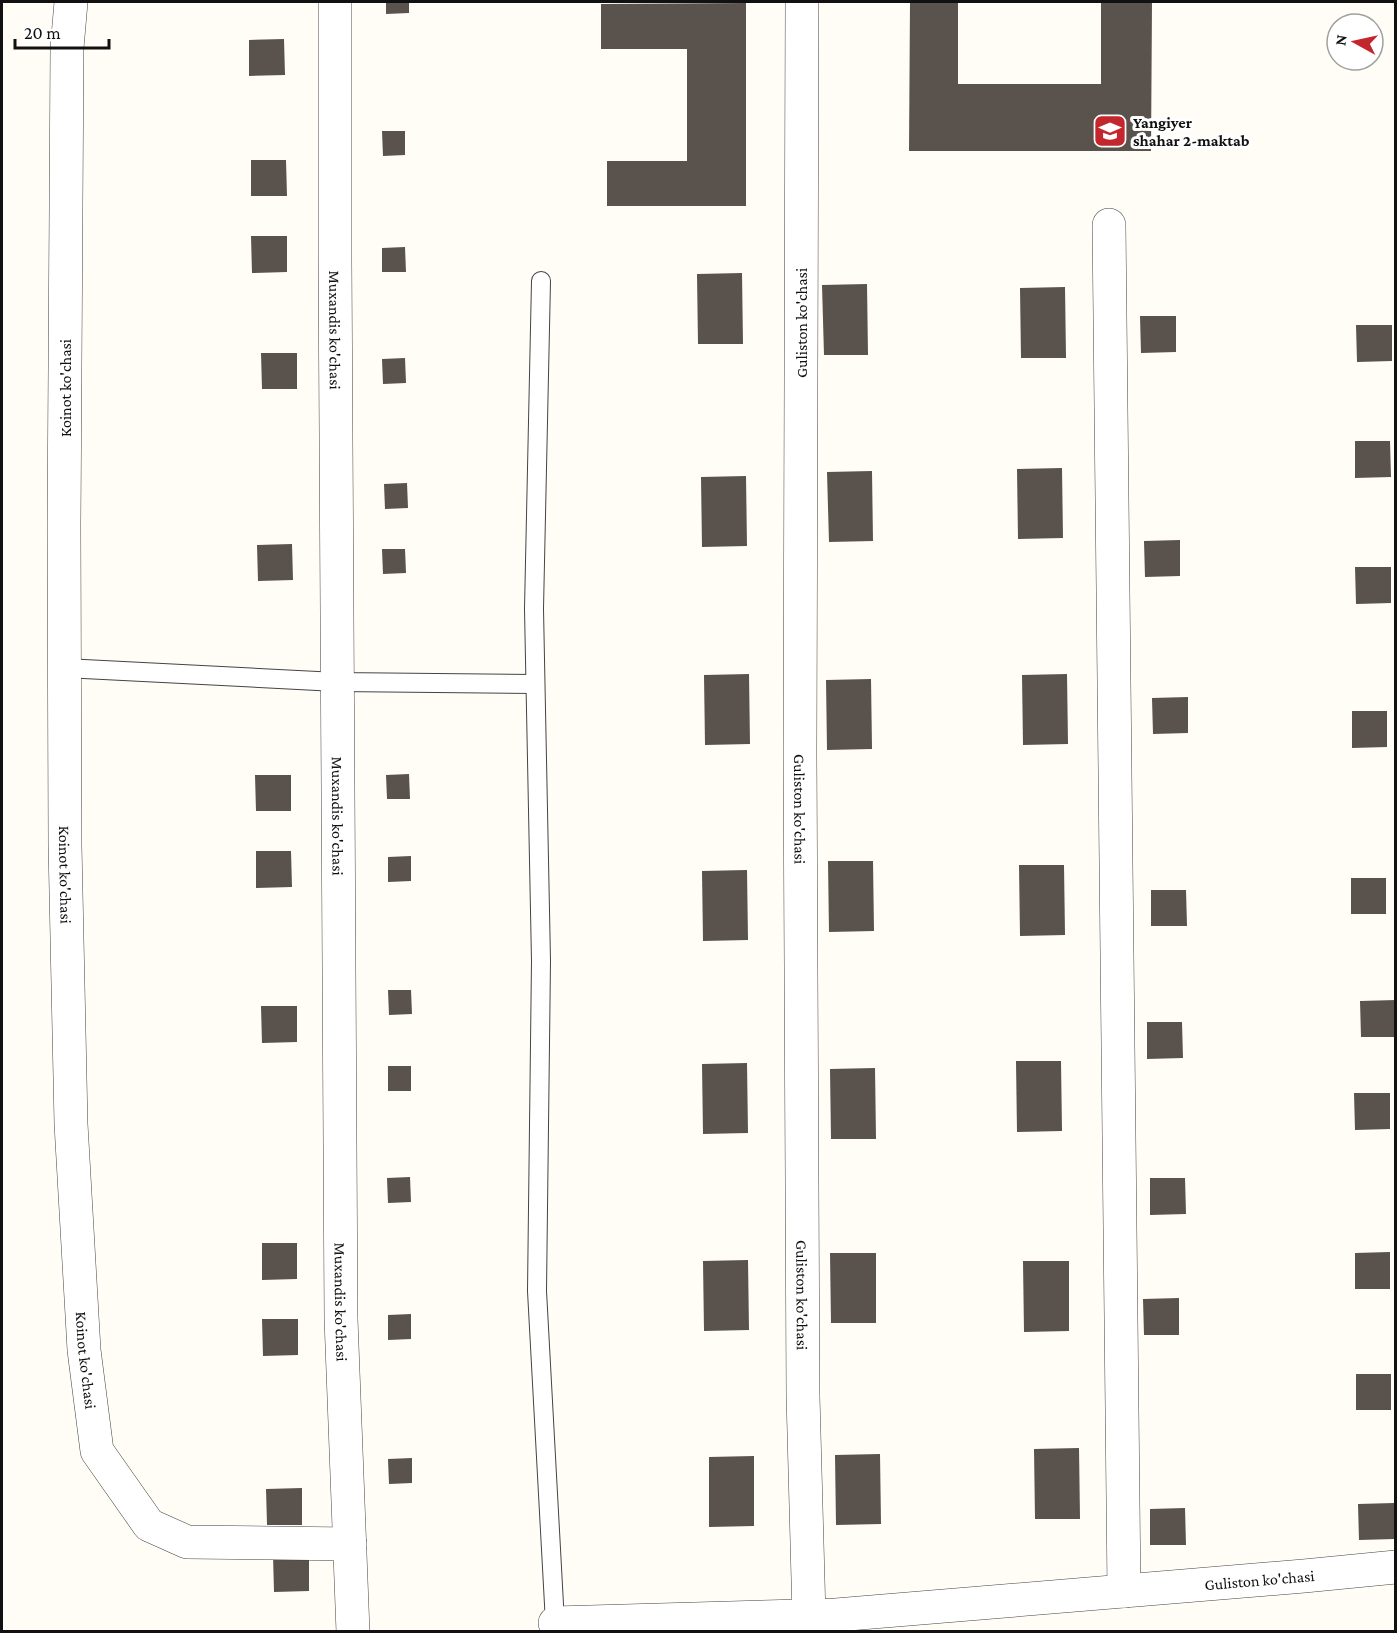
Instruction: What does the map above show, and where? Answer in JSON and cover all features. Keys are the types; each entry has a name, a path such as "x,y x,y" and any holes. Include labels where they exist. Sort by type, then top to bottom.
{"street":[{"name":"Koinot ko'chasi","path":"71,2 67,60 64,845 71,1124 84,1350 97,1451 149,1525 187,1542 350,1544"},
{"name":"Muxandis ko'chasi","path":"335,2 341,1319 353,1632"},
{"name":"Guliston ko'chasi","path":"802,2 800,837 803,1396 809,1616"},
{"path":"1109,225 1124,1591"},
{"name":"Guliston ko'chasi","path":"555,1623 836,1615 1395,1567"}],"lane":[{"path":"541,281 534,597 541,961 537,1291 555,1623"},
{"path":"64,668 337,682 535,684"}],"building":[{"path":"386,2 409,2 409,13 386,14"},
{"path":"910,2 958,2 958,84 1101,84 1101,2 1152,2 1151,151 909,151"},
{"path":"746,3 746,206 607,206 607,161 687,161 687,49 601,49 601,4"},
{"path":"284,39 285,75 249,76 249,40"},
{"path":"382,131 405,131 405,155 383,156"},
{"path":"251,160 286,160 287,196 251,196"},
{"path":"251,236 287,236 287,272 252,273"},
{"path":"405,247 406,272 382,272 382,248"},
{"path":"742,273 743,344 698,344 697,274"},
{"path":"867,284 868,355 824,355 822,285"},
{"path":"1065,287 1066,358 1021,358 1020,288"},
{"path":"1140,316 1176,316 1176,352 1141,353"},
{"path":"1356,325 1392,325 1392,361 1357,362"},
{"path":"261,353 297,353 297,389 262,389"},
{"path":"405,358 406,383 383,384 382,359"},
{"path":"1355,441 1390,441 1391,477 1355,478"},
{"path":"1062,468 1063,538 1018,539 1017,469"},
{"path":"872,471 873,541 829,542 827,472"},
{"path":"746,476 747,546 702,547 701,477"},
{"path":"407,483 408,508 385,509 384,484"},
{"path":"1180,540 1180,576 1145,577 1144,541"},
{"path":"292,544 293,580 258,581 257,545"},
{"path":"382,549 405,549 406,573 383,574"},
{"path":"1355,567 1391,567 1391,603 1356,604"},
{"path":"749,674 750,744 705,745 704,675"},
{"path":"1067,674 1068,744 1023,745 1022,675"},
{"path":"871,679 872,749 827,750 826,680"},
{"path":"1188,697 1188,733 1153,734 1152,698"},
{"path":"1352,711 1387,711 1387,747 1352,748"},
{"path":"409,774 410,799 387,799 386,775"},
{"path":"255,775 291,775 291,811 256,811"},
{"path":"256,851 291,851 292,887 256,888"},
{"path":"411,856 411,881 388,882 388,857"},
{"path":"828,861 873,861 874,931 829,932"},
{"path":"1019,865 1064,865 1065,935 1020,936"},
{"path":"747,870 748,940 703,941 702,871"},
{"path":"1351,878 1386,878 1386,914 1351,914"},
{"path":"1151,890 1186,890 1187,926 1151,926"},
{"path":"388,990 411,990 412,1014 389,1015"},
{"path":"1396,1000 1396,1037 1361,1037 1360,1001"},
{"path":"261,1006 297,1006 297,1042 262,1043"},
{"path":"1147,1022 1182,1022 1183,1058 1147,1059"},
{"path":"1016,1061 1061,1061 1062,1131 1017,1132"},
{"path":"747,1063 748,1133 703,1134 702,1064"},
{"path":"388,1066 411,1066 411,1091 388,1091"},
{"path":"875,1068 876,1139 831,1139 830,1069"},
{"path":"1354,1093 1390,1093 1390,1129 1355,1130"},
{"path":"410,1177 411,1202 388,1203 387,1178"},
{"path":"1150,1178 1185,1178 1186,1214 1150,1215"},
{"path":"262,1243 297,1243 297,1279 262,1280"},
{"path":"1390,1252 1390,1289 1355,1289 1355,1253"},
{"path":"830,1253 876,1253 876,1323 831,1323"},
{"path":"748,1260 749,1330 704,1331 703,1261"},
{"path":"1023,1261 1069,1261 1069,1331 1024,1332"},
{"path":"1179,1298 1179,1335 1144,1335 1143,1299"},
{"path":"411,1314 411,1339 388,1340 388,1315"},
{"path":"262,1319 298,1319 298,1355 263,1356"},
{"path":"1356,1374 1391,1374 1391,1410 1356,1410"},
{"path":"1079,1448 1080,1519 1035,1519 1034,1449"},
{"path":"880,1454 881,1524 836,1525 835,1455"},
{"path":"754,1456 754,1526 709,1527 709,1457"},
{"path":"412,1458 412,1483 389,1484 388,1459"},
{"path":"302,1488 302,1525 267,1525 266,1489"},
{"path":"1394,1503 1394,1539 1359,1540 1358,1504"},
{"path":"1185,1508 1186,1545 1150,1545 1150,1509"},
{"path":"273,1555 309,1555 309,1591 274,1592"}],"place":[{"name":"Yangiyer shahar 2-maktab","path":"1110,131"}]}
